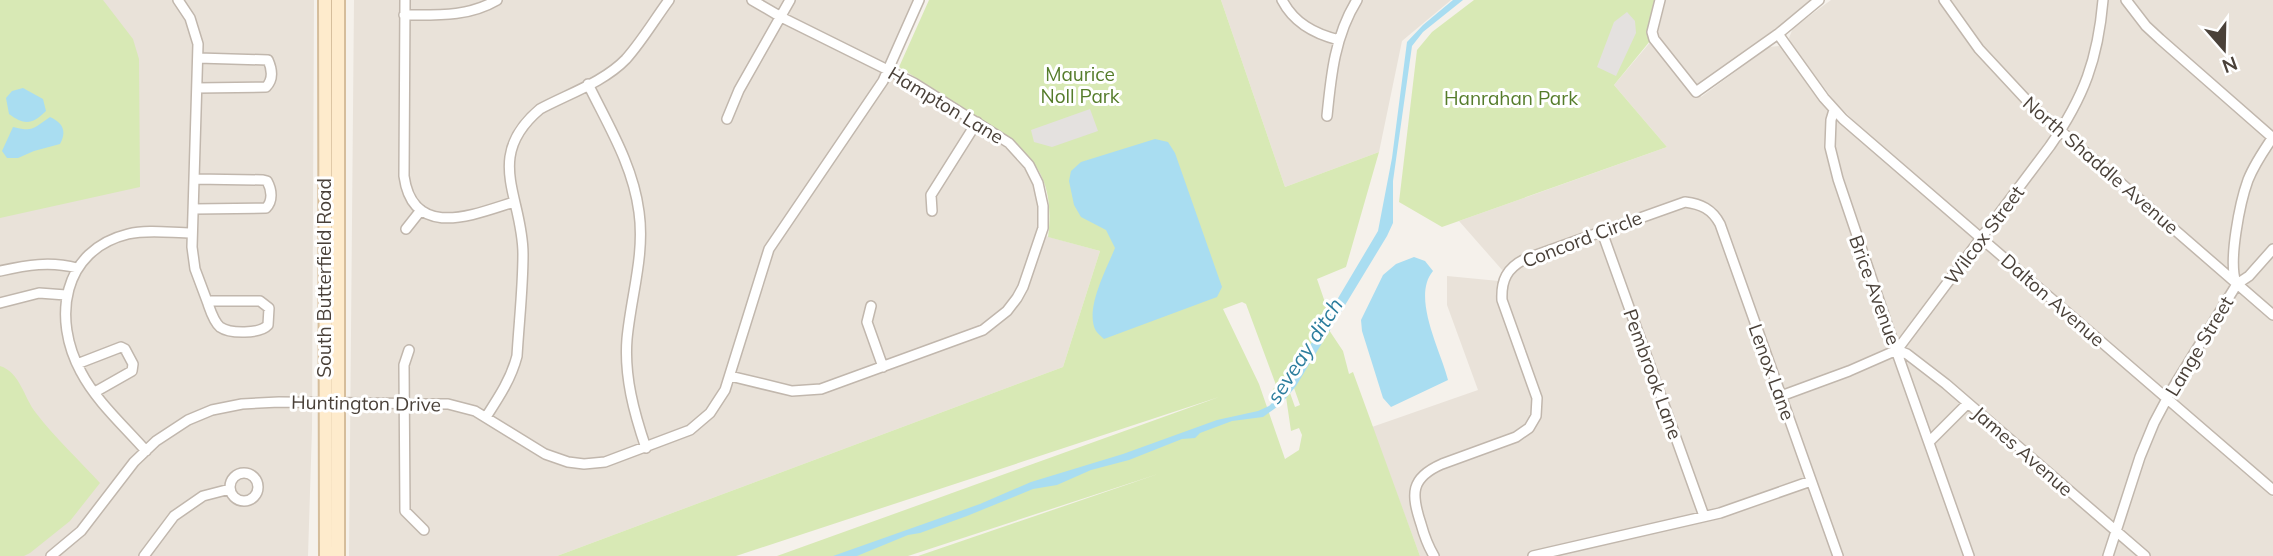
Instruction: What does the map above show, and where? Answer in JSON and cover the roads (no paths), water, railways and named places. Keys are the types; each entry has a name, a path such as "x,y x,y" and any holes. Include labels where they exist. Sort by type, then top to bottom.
{"main road":[{"name":"South Butterfield Road","path":"325,0 331,402 338,556"},
{"name":"South Butterfield Road","path":"326,556 338,0"}],"street":[{"path":"177,0 190,18 198,44 192,233 195,269 207,301 217,325 222,328 262,330 268,325 269,308 260,301 207,301"},
{"path":"405,0 404,177 408,191 421,210 436,217 455,219 514,202"},
{"path":"404,15 456,15 497,0"},
{"path":"486,417 513,372 517,356 523,254 519,219 509,178 514,145 522,127 540,109 608,73 627,58 668,0"},
{"name":"Hampton Lane","path":"730,376 776,389 803,392 821,389 983,330 1007,312 1023,287 1043,228 1041,193 1033,172 1016,149 977,122 888,69 752,0"},
{"path":"727,119 739,90 790,0"},
{"name":"Huntington Drive","path":"51,556 63,548 94,517 134,462 146,451 176,426 212,410 242,404 447,404 463,407 486,417 545,454 584,464 606,462 646,448 677,437 700,423 716,405 730,376 769,249 872,99 919,0"},
{"path":"1282,0 1300,22 1311,30 1339,40"},
{"path":"1327,116 1332,69 1339,40 1357,0"},
{"path":"1660,0 1653,34 1660,48 1694,91 1701,90 1778,34 1819,0"},
{"name":"North Shaddle Avenue","path":"1944,0 1996,70 2061,131 2273,315"},
{"name":"Wilcox Street","path":"1897,350 2061,131 2085,85 2094,60 2103,0"},
{"path":"2126,0 2153,33 2273,137"},
{"path":"1778,34 1834,110"},
{"path":"197,88 256,89 266,87 271,79 268,60 198,58"},
{"path":"588,84 625,158 639,212 640,261 629,315 626,357 630,395 646,448"},
{"name":"Dalton Avenue","path":"1834,110 2273,490"},
{"name":"Brice Avenue","path":"1834,110 1830,120 1830,147 1838,180 1969,556"},
{"path":"932,211 930,195 977,122"},
{"name":"Lange Street","path":"2108,556 2140,457 2166,399 2237,284 2232,267 2245,190 2254,168 2273,137"},
{"path":"194,209 266,208 271,196 270,186 263,180 195,179"},
{"name":"Concord Circle","path":"1434,556 1413,498 1420,478 1441,464 1516,437 1529,428 1536,416 1537,398 1502,300 1504,278 1514,265 1525,259 1677,204 1691,203"},
{"name":"Lenox Lane","path":"1691,203 1710,210 1720,224 1838,556"},
{"path":"406,229 421,210"},
{"name":"Pembrook Lane","path":"1602,232 1703,516"},
{"path":"146,451 94,392 77,363 65,317 66,295 77,268 100,245 128,234 192,233"},
{"path":"2237,284 2249,276 2273,249"},
{"path":"0,271 46,263 77,268"},
{"path":"0,303 39,293 66,295"},
{"path":"871,306 867,322 883,367"},
{"path":"77,363 121,347 125,349 133,365 132,371 94,392"},
{"path":"410,350 404,365 405,511 425,530"},
{"path":"1781,396 1897,350"},
{"name":"James Avenue","path":"1897,350 1907,354 1968,403 2145,556"},
{"path":"1929,442 1968,403"},
{"path":"1533,556 1720,513 1811,481"},
{"path":"144,556 174,516 204,496 230,489"}],"water":[{"path":"1453,0 1463,0 1423,32 1412,46 1393,181 1393,223 1296,386 1281,404 1263,417 1232,421 1200,433 1195,438 1182,439 1129,460 1091,470 1057,485 1033,489 857,556 833,556 980,504 1031,482 1123,454 1217,420 1269,406 1281,394 1378,231 1392,158 1407,42"},
{"path":"23,88 43,99 46,111 28,122 9,114 6,98 12,91"},
{"path":"50,117 62,128 60,144 18,158 7,158 2,151 13,127 33,128"},
{"path":"1155,139 1168,142 1175,153 1222,287 1217,297 1104,339 1096,331 1093,312 1098,289 1115,248 1106,230 1081,217 1074,205 1069,181 1071,171 1081,162"},
{"path":"1414,257 1425,261 1433,271 1427,282 1426,309 1448,380 1391,407 1383,398 1361,320 1383,275 1396,264"}],"park label":[{"name":"Maurice Noll Park","path":"1080,85"},
{"name":"Hanrahan Park","path":"1511,98"}],"water label":[{"name":"seveay ditch","path":"1305,351"}]}
